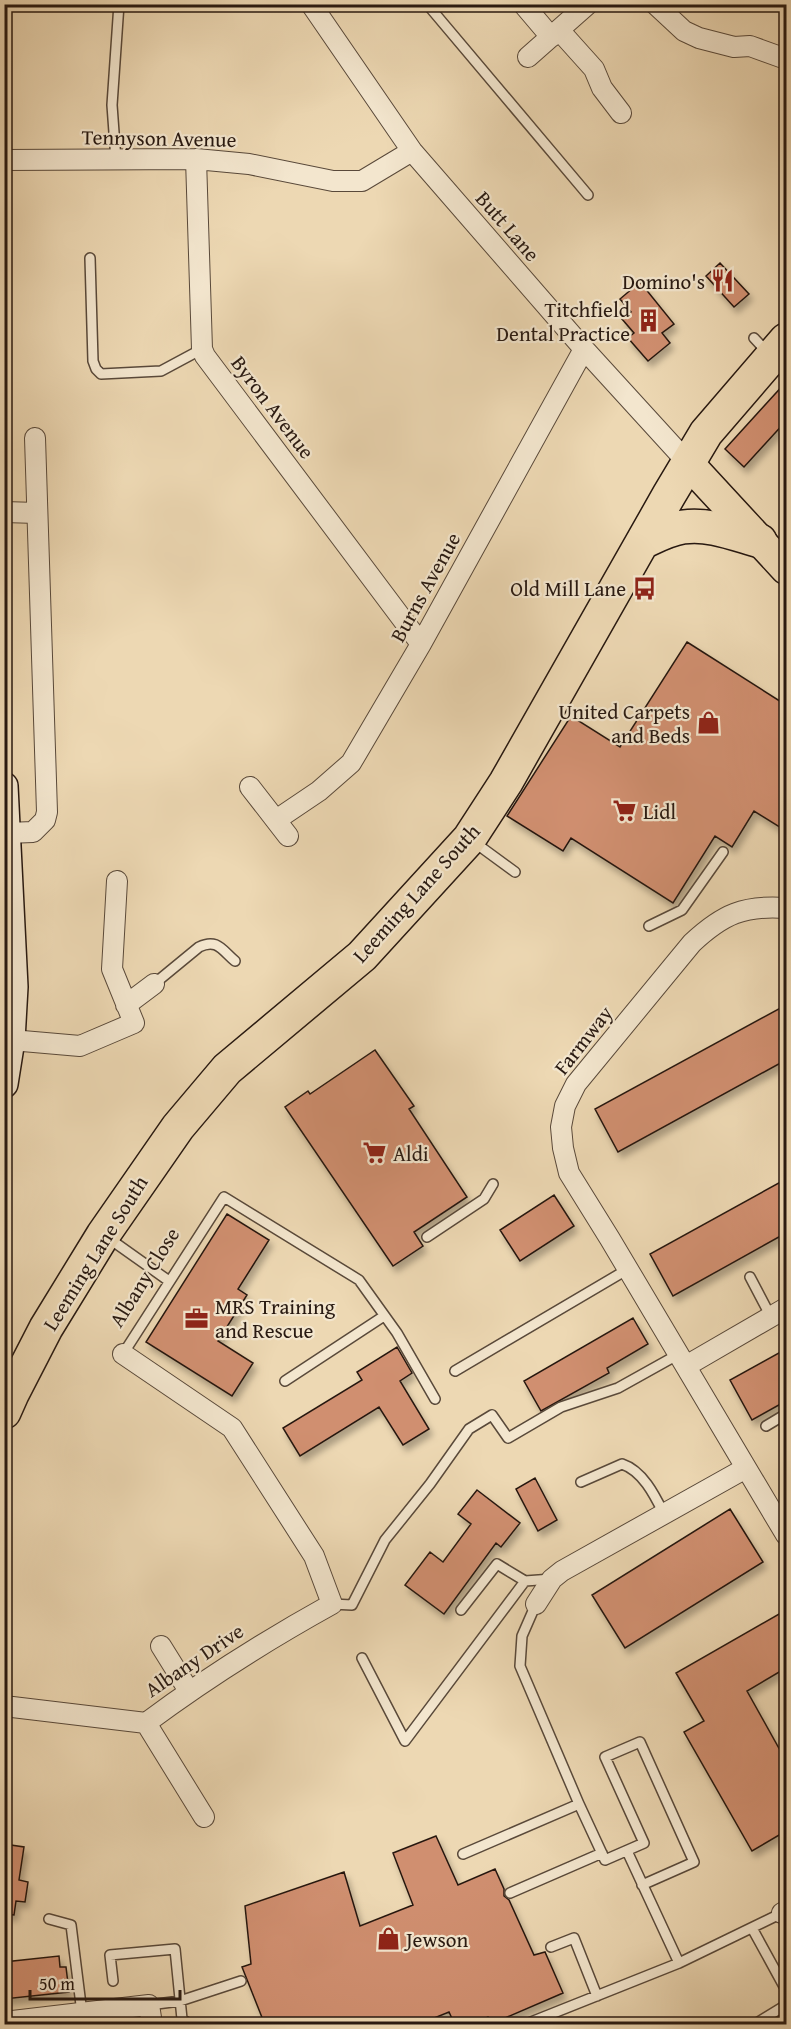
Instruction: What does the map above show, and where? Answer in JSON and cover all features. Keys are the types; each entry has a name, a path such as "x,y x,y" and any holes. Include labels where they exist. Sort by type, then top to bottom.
{"highway":[{"name":"Leeming Lane South","path":"7,1397 103,1235 178,1127 227,1070 362,956 469,839 506,782 706,433 770,345"},
{"path":"644,542 670,530 694,526 708,527 760,541"}],"main road":[{"path":"688,463 786,569"},
{"path":"4,786 14,987 11,1041 4,1084"}],"street":[{"name":"Butt Lane","path":"311,4 412,151 584,349 688,463"},
{"path":"523,4 594,69 602,88 621,112"},
{"path":"528,57 588,4"},
{"path":"656,4 684,31 699,38 734,47 750,46 786,58"},
{"name":"Tennyson Avenue","path":"4,160 196,159 249,164 333,181 362,181 412,151"},
{"name":"Byron Avenue","path":"196,159 202,349 421,644"},
{"name":"Burns Avenue","path":"250,787 282,828 351,763 421,644 584,349"},
{"path":"7,833 33,832 45,820 47,812 35,438"},
{"path":"4,512 37,513"},
{"path":"11,1041 80,1047 134,1023 112,969 117,881"},
{"name":"Farmway","path":"786,908 769,907 738,911 712,925 693,943 576,1084 565,1106 561,1127 562,1148 568,1173 628,1269 786,1535"},
{"path":"126,1005 154,984"},
{"path":"682,1360 779,1313"},
{"name":"Albany Close","path":"123,1354 232,1428 314,1556 332,1604"},
{"path":"536,1604 552,1579 562,1571 746,1468"},
{"name":"Albany Drive","path":"4,1706 146,1723 189,1691 262,1643 332,1604"},
{"path":"160,1646 189,1691"},
{"path":"146,1723 204,1816"},
{"path":"4,2022 82,2013 150,2015"}],"lane":[{"path":"116,160 112,105 119,4"},
{"path":"427,4 588,195"},
{"path":"90,258 93,361 101,374 161,371 202,349"},
{"path":"469,839 515,872"},
{"path":"650,926 682,910 723,852"},
{"path":"154,984 199,946 208,943 214,943 235,961"},
{"path":"427,1237 484,1199 494,1184"},
{"name":"Albany Close","path":"123,1354 224,1197 359,1280 397,1333 435,1399"},
{"path":"103,1235 169,1281"},
{"path":"455,1371 628,1269"},
{"path":"750,1277 779,1313"},
{"path":"285,1381 384,1316"},
{"path":"332,1604 352,1605 385,1540 430,1485 470,1429 492,1415 508,1438 561,1407 618,1388 682,1360"},
{"path":"766,1426 786,1414"},
{"path":"581,1482 622,1464 634,1468 656,1497 664,1514"},
{"path":"461,1610 497,1564 525,1581 552,1579"},
{"path":"362,1658 405,1741 525,1581"},
{"path":"536,1604 522,1636 520,1666 605,1860 644,1843 605,1757 640,1742 694,1862 642,1885"},
{"path":"463,1854 579,1804"},
{"path":"627,1851 679,1963"},
{"path":"510,1893 602,1853"},
{"path":"526,2025 679,1963 784,1912"},
{"path":"49,1919 71,1925 82,2013"},
{"path":"752,1928 786,1990"},
{"path":"551,1947 574,1938 597,1996"},
{"path":"113,1981 110,1955 175,1949 182,2019 189,2025"},
{"path":"150,2015 180,2001 241,1981"},
{"path":"755,2025 786,2005"}],"building":[{"name":"Domino's","path":"720,263 749,294 734,307 706,276"},
{"name":"Titchfield Dental Practice","path":"640,282 674,324 662,333 670,343 648,361 628,338 634,333 622,319 631,312 620,299"},
{"path":"786,382 786,421 744,467 725,449"},
{"path":"687,642 786,705 786,831 754,811 732,847 715,836 673,903 571,838 563,851 507,816 571,716 620,747"},
{"path":"786,1005 786,1060 618,1152 595,1109"},
{"name":"Aldi","path":"375,1050 414,1106 409,1109 467,1197 414,1232 423,1246 393,1266 285,1107 308,1091 310,1094"},
{"path":"786,1179 786,1233 673,1296 650,1254"},
{"path":"554,1195 574,1226 520,1261 500,1230"},
{"name":"MRS Training and Rescue","path":"227,1214 269,1240 238,1289 247,1295 218,1341 253,1363 232,1396 146,1342"},
{"path":"633,1318 648,1344 607,1368 609,1373 541,1411 524,1381"},
{"path":"397,1347 412,1373 400,1381 429,1429 403,1445 379,1407 300,1456 283,1428 362,1380 357,1372"},
{"path":"786,1349 786,1401 752,1420 730,1380"},
{"path":"535,1478 557,1520 538,1531 516,1489"},
{"path":"477,1490 520,1523 501,1547 496,1543 444,1614 405,1585 430,1552 443,1562 471,1524 458,1514"},
{"path":"730,1509 763,1562 625,1648 592,1595"},
{"path":"786,1610 786,1668 747,1691 786,1761 786,1831 752,1851 684,1732 704,1721 676,1673"},
{"name":"Jewson","path":"436,1836 458,1885 495,1869 504,1889 504,1896 509,1900 534,1955 545,1952 563,1993 491,2024 488,2017 470,2025 455,2025 449,2012 417,2025 265,2025 242,1967 251,1964 245,1906 344,1872 360,1926 413,1905 393,1853"},
{"path":"4,1844 24,1847 19,1880 28,1882 25,1902 16,1901 14,1915 4,1914"},
{"path":"59,1956 60,1967 66,1967 69,1992 4,1999 4,1962"}],"place":[{"name":"Domino's","path":"723,281"},
{"name":"Titchfield Dental Practice","path":"648,321"},
{"name":"Old Mill Lane","path":"644,588"},
{"name":"United Carpets and Beds","path":"708,723"},
{"name":"Lidl","path":"625,811"},
{"name":"Aldi","path":"375,1153"},
{"name":"MRS Training and Rescue","path":"197,1318"},
{"name":"Jewson","path":"388,1939"}]}
